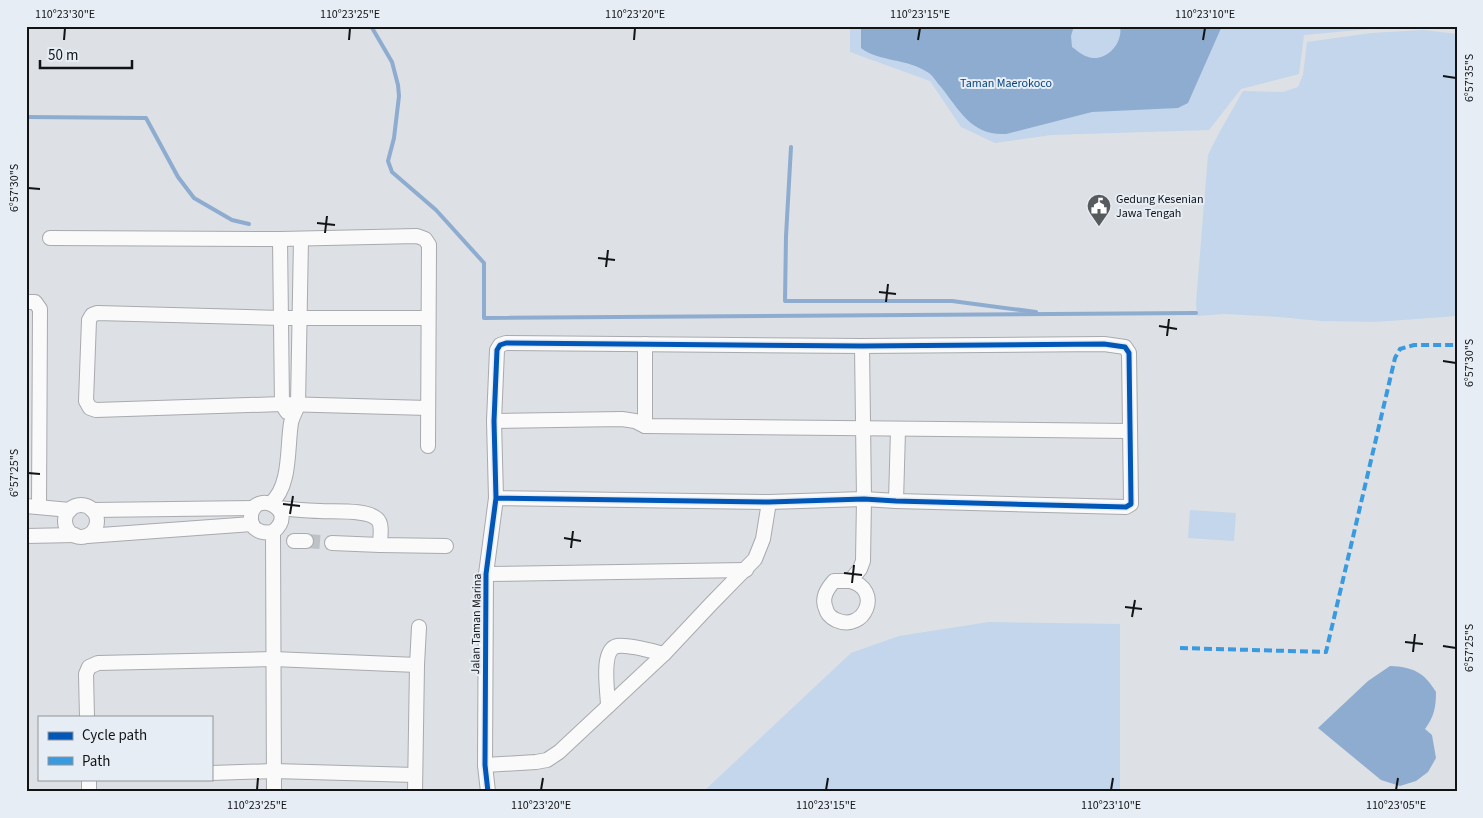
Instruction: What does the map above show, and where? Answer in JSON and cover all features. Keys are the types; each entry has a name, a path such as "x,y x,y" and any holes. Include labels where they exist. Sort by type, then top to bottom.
{"street":[{"path":"50,238 280,240 417,236 425,239 429,245 428,446"},
{"path":"274,505 284,481 292,421 298,404 301,239"},
{"path":"280,240 282,404 292,421"},
{"path":"26,302 35,302 40,309 32,506 70,510 81,505 87,506 96,515 97,521 92,532 80,535 66,527 65,521 70,510"},
{"path":"428,318 282,318 94,314 89,320 86,401 90,408 96,410 282,404 428,408"},
{"name":"Jalan Taman Marina","path":"488,792 485,765 486,574 496,498 494,421 497,350 500,345 506,343 646,344"},
{"path":"496,498 768,502 864,499 1126,507 1131,504 1129,353 1126,347 1104,344 862,346 646,344 645,426"},
{"path":"850,580 860,569 863,561 862,346"},
{"path":"494,421 622,419 635,421 645,426 1129,432"},
{"path":"896,501 898,430"},
{"path":"92,510 254,508 264,502 274,505 347,512 371,515 377,518 380,524 380,545"},
{"path":"485,765 546,760 559,752 664,654 710,604 746,570 760,550 768,502"},
{"path":"254,508 250,516 252,524 257,530 265,533 273,532 281,522 281,515 274,505"},
{"path":"26,536 80,535 252,524"},
{"path":"273,532 274,792"},
{"path":"332,542 446,546"},
{"path":"486,574 746,570"},
{"path":"415,792 416,665 419,627"},
{"path":"608,706 606,669 607,657 610,651 616,646 664,654"},
{"path":"87,716 86,674 89,668 98,663 273,659 416,665"},
{"path":"212,773 274,771 415,775"}],"green space":[{"name":"Taman Maerokoco","path":"850,26 1402,26 1304,35 1299,74 1241,89 1209,130 1051,135 995,143 961,127 930,81 850,52"},
{"path":"1424,30 1457,34 1457,316 1375,322 1321,321 1225,314 1197,316 1196,303 1208,155 1243,91 1283,92 1298,87 1303,75 1307,42 1371,33"},
{"path":"1190,510 1236,513 1234,541 1188,538"},
{"path":"989,622 1120,624 1120,792 703,792 851,653 899,636"}],"shaded area":[{"name":"Taman Maerokoco","path":"861,26 1074,26 1071,36 1072,47 1084,55 1099,58 1114,48 1119,38 1120,26 1149,26 1153,28 1160,26 1222,26 1188,103 1178,108 1092,112 1006,134 994,134 984,131 968,120 929,73 912,65 876,56 861,48"},
{"path":"1390,666 1411,669 1417,672 1432,685 1436,692 1434,712 1425,729 1432,735 1436,758 1428,772 1416,781 1400,786 1381,780 1318,728 1368,681"}],"waterway":[{"path":"371,26 392,62 398,85 399,96 394,138 388,161 392,172 436,210 484,263 484,318 1196,313"},
{"path":"26,117 146,118 178,177 194,198 232,220 249,224"},
{"path":"791,147 786,236 785,301 952,301 1036,312"}],"tunnel":[{"path":"306,541 332,543"}],"marked path":[{"path":"1180,648 1326,652 1395,358 1400,349 1414,345 1457,345"}],"cycle path":[{"path":"488,792 485,765 486,574 496,498 494,421 497,350 500,345 506,343 862,346 1104,344 1125,347 1129,353 1131,504 1126,507 864,499 769,502 496,498"}],"place":[{"name":"Gedung Kesenian Jawa Tengah","path":"1099,227"}]}
